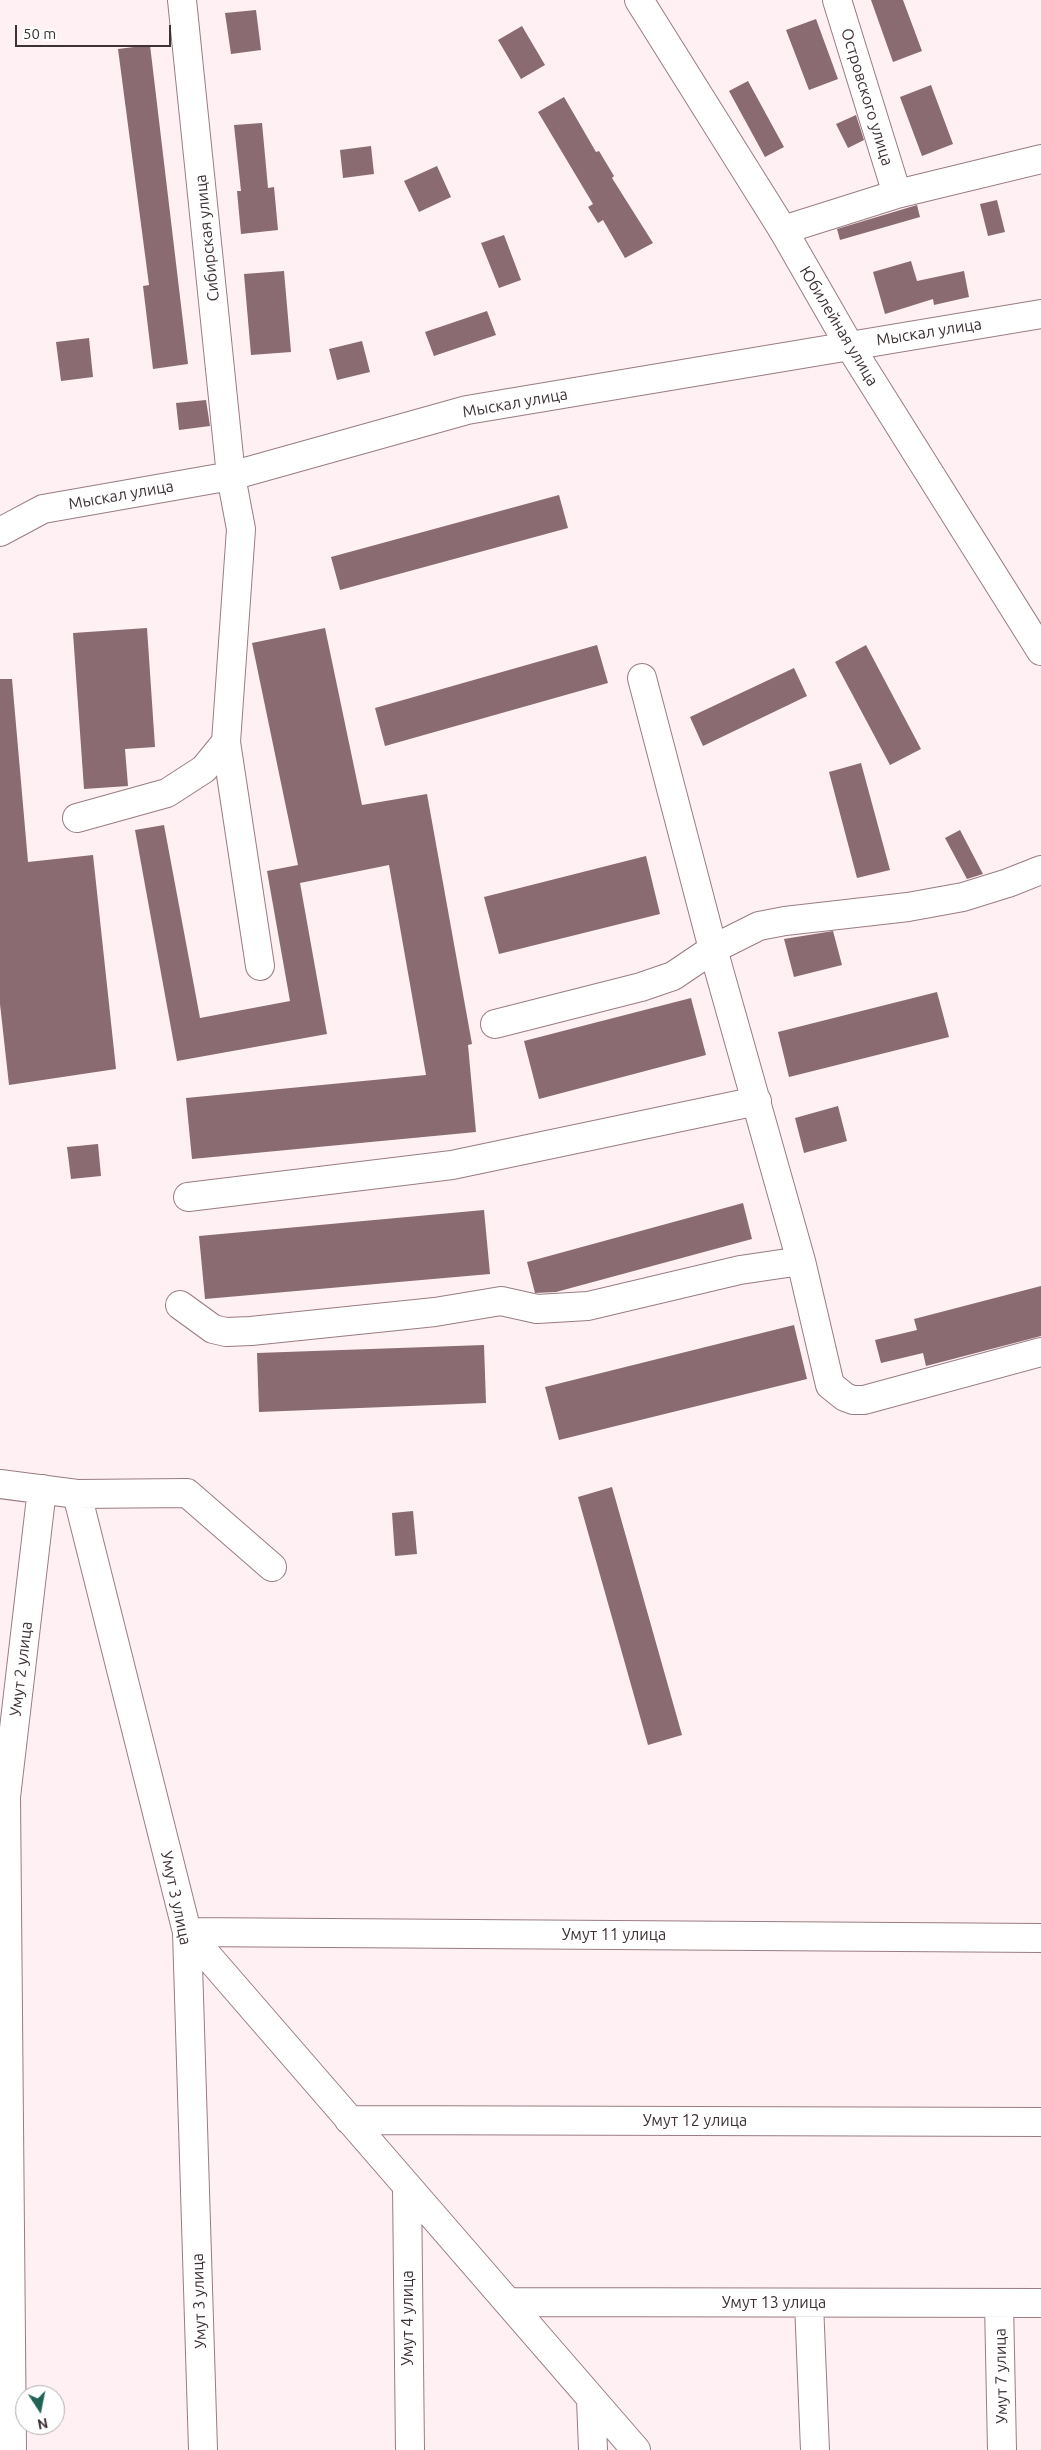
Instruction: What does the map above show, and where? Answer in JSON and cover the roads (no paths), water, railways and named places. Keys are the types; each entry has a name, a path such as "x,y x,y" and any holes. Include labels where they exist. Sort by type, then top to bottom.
{"street":[{"name":"Сибирская улица","path":"182,0 231,476 241,529 226,742 260,966"},
{"name":"Юбилейная улица","path":"639,0 783,230 849,345 1041,651"},
{"name":"Островского улица","path":"837,0 897,194"},
{"path":"783,230 897,194 1041,160"},
{"name":"Мыскал улица","path":"0,532 43,508 231,476 467,410 1041,314"},
{"path":"642,678 713,949 801,1261 827,1377 834,1390 853,1400 864,1400 1041,1352"},
{"path":"78,818 167,793 204,769 226,742"},
{"path":"495,1024 642,987 673,976 713,949 759,926 794,920 908,907 963,897 1041,870"},
{"path":"188,1196 452,1165 757,1101"},
{"path":"180,1305 213,1329 226,1332 251,1331 435,1312 501,1301 537,1309 588,1306 724,1274 801,1261"},
{"path":"0,1484 77,1494 188,1493 272,1567"},
{"name":"Умут 2 улица","path":"12,2450 6,1741 42,1489"},
{"name":"Умут 3 улица","path":"77,1494 186,1932 204,2450"},
{"path":"186,1932 636,2450"},
{"name":"Умут 11 улица","path":"186,1932 1041,1938"},
{"name":"Умут 12 улица","path":"350,2120 1041,2122"},
{"name":"Умут 4 улица","path":"407,2186 410,2450"},
{"name":"Умут 13 улица","path":"508,2302 1041,2303"},
{"path":"808,2303 816,2450"},
{"name":"Умут 7 улица","path":"999,2303 1002,2450"},
{"path":"591,2399 593,2450"}]}
